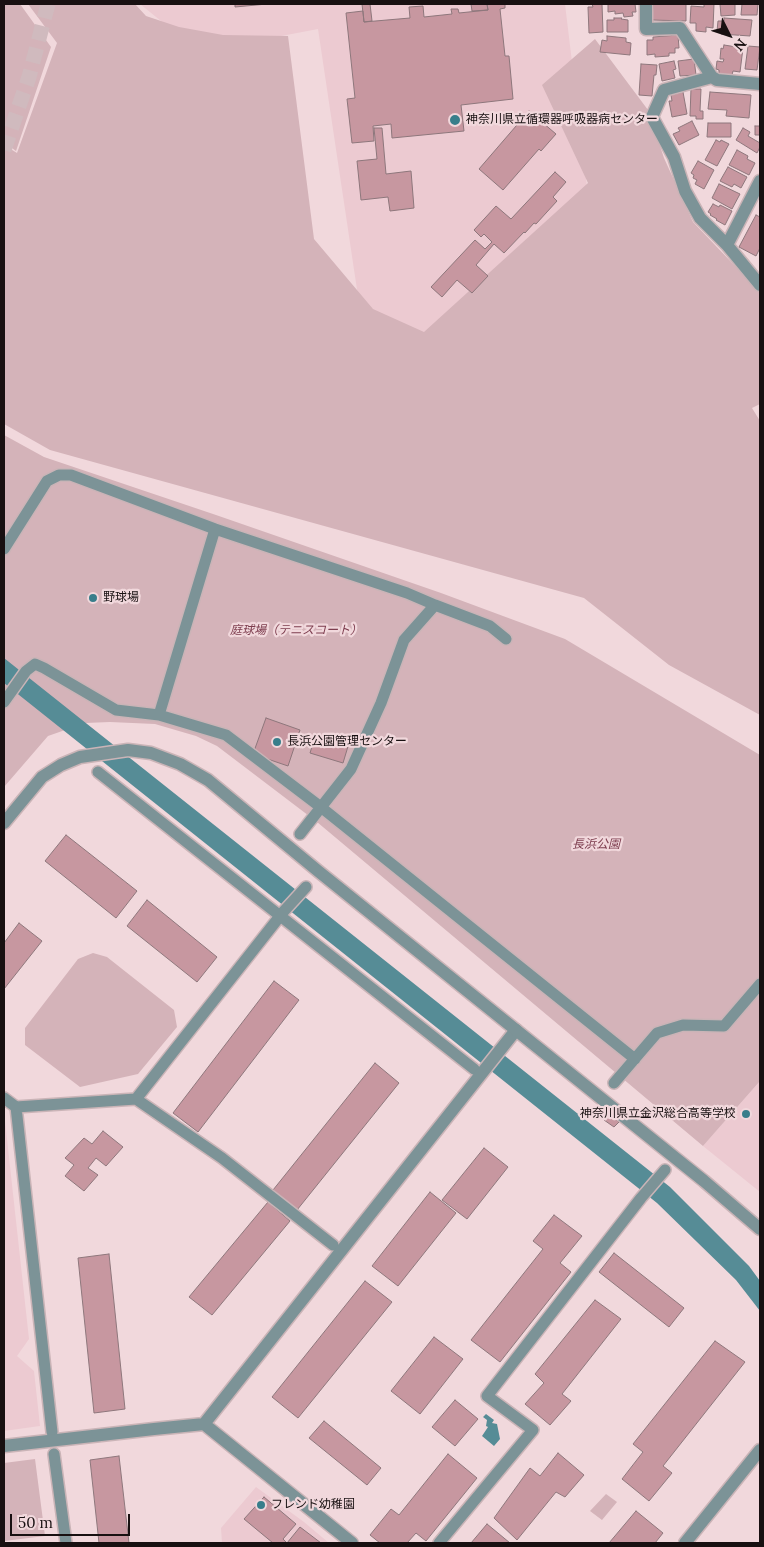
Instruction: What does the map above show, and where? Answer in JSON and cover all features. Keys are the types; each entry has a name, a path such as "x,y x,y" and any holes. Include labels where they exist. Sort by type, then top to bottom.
{"street":[{"path":"646,4 646,29 680,28 712,77 717,80 760,84"},
{"path":"712,77 664,90 652,117 674,156 685,191 700,218 727,245 760,285"},
{"path":"727,245 756,196 760,181"},
{"path":"4,549 47,481 59,475 71,475 215,529 406,593 490,626 506,639"},
{"path":"159,715 215,529"},
{"path":"300,834 351,769 381,703 404,640 435,605"},
{"path":"4,702 26,671 35,664 116,710 159,715 226,735 322,808 635,1059"},
{"path":"4,823 42,777 61,765 80,757 128,750 151,753 180,764 208,780 318,872 704,1181 760,1229"},
{"path":"98,772 282,914 479,1070"},
{"path":"136,1099 282,914 306,887"},
{"path":"614,1083 657,1033 683,1025 724,1026 760,984"},
{"path":"204,1424 479,1070 499,1052 516,1030"},
{"path":"4,1098 16,1107 136,1099 222,1158 333,1245"},
{"path":"16,1107 52,1432"},
{"path":"440,1543 532,1430 487,1396 641,1198 665,1170"},
{"path":"4,1446 204,1424 352,1543"},
{"path":"685,1543 760,1450"},
{"path":"54,1454 66,1543"}],"shaded area":[{"name":"神奈川県立循環器呼吸器病センター","path":"140,4 565,4 588,195 436,344 368,363 318,29 234,45 166,25"},
{"name":"神奈川県立金沢総合高等学校","path":"760,1081 760,1192 703,1146"},
{"path":"4,1112 29,1339 17,1356 34,1371 40,1426 4,1431"},
{"name":"フレンド幼稚園","path":"256,1487 329,1543 222,1543 221,1528"}],"green space":[{"path":"4,4 20,4 51,47 16,151 4,142"},
{"path":"28,4 135,4 146,16 179,27 223,35 288,36 314,239 373,309 424,332 588,183 542,85 595,39 648,110 664,158 693,222 760,292 760,404 752,408 760,421 760,715 669,665 584,598 50,450 4,424 4,145 17,153 57,43"},
{"name":"長浜公園","path":"4,435 44,457 441,593 565,639 760,755 760,1081 703,1146 317,822 217,746 196,736 155,724 85,723 48,736 4,787"},
{"path":"93,953 107,957 174,1010 177,1027 138,1074 80,1087 25,1045 25,1028 78,959"},
{"path":"35,1459 45,1536 4,1541 4,1463"},
{"path":"606,1494 617,1502 602,1520 590,1511"}],"water":[{"path":"4,658 670,1187 749,1266 760,1281 760,1311 736,1280 657,1203 4,683"},
{"path":"486,1414 494,1420 492,1423 497,1424 500,1439 494,1446 482,1436 488,1427 486,1426 487,1420 483,1417"}],"building":[{"path":"235,4 267,4 235,7"},
{"path":"362,4 370,4 372,21 364,22"},
{"path":"471,4 487,4 488,10 472,11"},
{"path":"487,4 505,4 505,8 500,9 505,56 509,56 513,99 461,105 464,131 392,138 391,124 373,126 374,141 352,143 347,99 355,98 346,13 363,11 364,22 410,18 409,7 423,6 424,17 452,14 451,9 458,9 459,13 488,10"},
{"path":"592,4 602,4 603,32 589,33 588,7 593,7"},
{"path":"608,4 635,4 636,12 632,12 633,16 624,17 623,13 615,14 615,11 608,12"},
{"path":"653,4 686,4 686,21 652,20"},
{"path":"704,4 714,4 713,28 706,27 706,32 696,31 696,23 690,23 691,6 704,7"},
{"path":"720,4 735,4 735,15 721,16"},
{"path":"742,4 758,4 757,15 741,15"},
{"path":"614,18 628,20 628,32 607,32 607,20 614,20"},
{"path":"724,18 752,20 750,36 721,34 721,31 717,31 718,21 724,21"},
{"path":"678,35 679,48 675,48 675,53 669,53 669,56 655,57 655,54 647,55 647,40 653,40 653,37"},
{"path":"607,36 626,38 626,42 631,43 630,55 600,52 602,40 607,41"},
{"path":"724,45 743,48 740,72 733,71 732,75 719,74 719,70 716,69 717,61 723,62 724,59 720,59 721,48 723,49"},
{"path":"748,46 760,47 757,70 745,69"},
{"path":"694,59 696,75 680,76 678,61"},
{"path":"674,61 676,69 673,70 675,78 662,81 659,64"},
{"path":"641,64 657,65 652,96 639,95"},
{"path":"691,89 701,89 700,111 703,111 703,119 696,119 696,116 690,116"},
{"path":"683,92 687,114 672,117 669,101 672,101 671,95"},
{"path":"710,92 751,95 749,118 726,116 727,110 708,109"},
{"path":"529,111 556,134 541,151 539,149 503,190 479,169"},
{"path":"692,121 699,135 679,145 673,134 680,131 678,128"},
{"path":"708,123 731,123 731,137 707,137"},
{"path":"755,126 760,126 760,135 755,135"},
{"path":"374,128 382,128 386,174 411,171 414,208 390,211 388,197 361,200 357,161 377,159"},
{"path":"743,128 750,132 748,136 760,143 757,153 736,140"},
{"path":"716,140 729,144 717,166 705,160"},
{"path":"737,150 748,156 747,159 755,163 749,175 729,165"},
{"path":"698,161 714,170 704,189 695,184 697,180 693,178 694,175 691,173"},
{"path":"728,167 747,177 741,188 734,184 732,187 720,181"},
{"path":"555,172 566,182 553,197 557,201 536,224 534,223 524,232 504,253 494,244 476,265 488,276 472,293 457,280 442,297 431,287 475,240 485,249 492,242 484,234 481,237 474,230 496,206 511,219"},
{"path":"719,184 740,194 732,209 712,198"},
{"path":"713,204 732,211 725,225 708,212"},
{"path":"756,215 760,217 760,248 756,256 739,247"},
{"name":"長浜公園管理センター","path":"266,718 300,730 288,766 253,754"},
{"path":"316,734 349,743 343,763 310,753"},
{"path":"66,835 137,891 116,918 45,861"},
{"path":"147,900 217,957 197,982 127,926"},
{"path":"19,923 42,941 4,989 4,943"},
{"path":"274,981 299,1000 198,1132 173,1113"},
{"path":"375,1063 399,1083 297,1210 273,1190"},
{"path":"609,1114 619,1122 614,1127 604,1120"},
{"path":"103,1131 123,1147 106,1166 96,1158 88,1168 98,1175 84,1191 65,1176 74,1165 65,1158 84,1138 92,1144"},
{"path":"484,1148 508,1167 467,1219 442,1200"},
{"path":"430,1192 456,1213 398,1286 372,1266"},
{"path":"268,1202 290,1221 212,1315 189,1297"},
{"path":"554,1215 582,1236 560,1263 571,1272 500,1362 471,1340 543,1249 533,1241"},
{"path":"614,1253 684,1308 669,1327 599,1272"},
{"path":"109,1254 125,1409 94,1413 78,1258"},
{"path":"365,1281 392,1302 298,1418 272,1397"},
{"path":"595,1300 621,1319 562,1394 571,1401 550,1425 525,1404 544,1383 535,1374"},
{"path":"434,1337 463,1359 420,1414 391,1391"},
{"path":"715,1341 745,1362 663,1466 672,1473 649,1501 622,1479 643,1452 633,1444"},
{"path":"455,1400 478,1419 455,1446 432,1427"},
{"path":"324,1421 381,1468 367,1485 309,1438"},
{"path":"558,1453 584,1475 565,1497 556,1492 517,1540 494,1518 530,1468 540,1476"},
{"path":"448,1454 477,1478 426,1541 416,1533 407,1543 380,1543 370,1535 391,1509 399,1515"},
{"path":"119,1456 129,1543 99,1543 90,1460"},
{"path":"264,1497 296,1524 283,1539 287,1543 273,1543 244,1519"},
{"path":"636,1511 663,1533 655,1543 609,1543"},
{"path":"487,1524 510,1543 471,1543"},
{"path":"300,1527 321,1543 287,1543"}],"tunnel":[{"path":"4,150 29,77 48,4"}],"place":[{"name":"神奈川県立循環器呼吸器病センター","path":"455,120"},
{"name":"野球場","path":"93,598"},
{"name":"長浜公園管理センター","path":"277,742"},
{"name":"神奈川県立金沢総合高等学校","path":"746,1114"},
{"name":"フレンド幼稚園","path":"261,1505"}],"park label":[{"name":"庭球場（テニスコート）","path":"296,631"}]}
